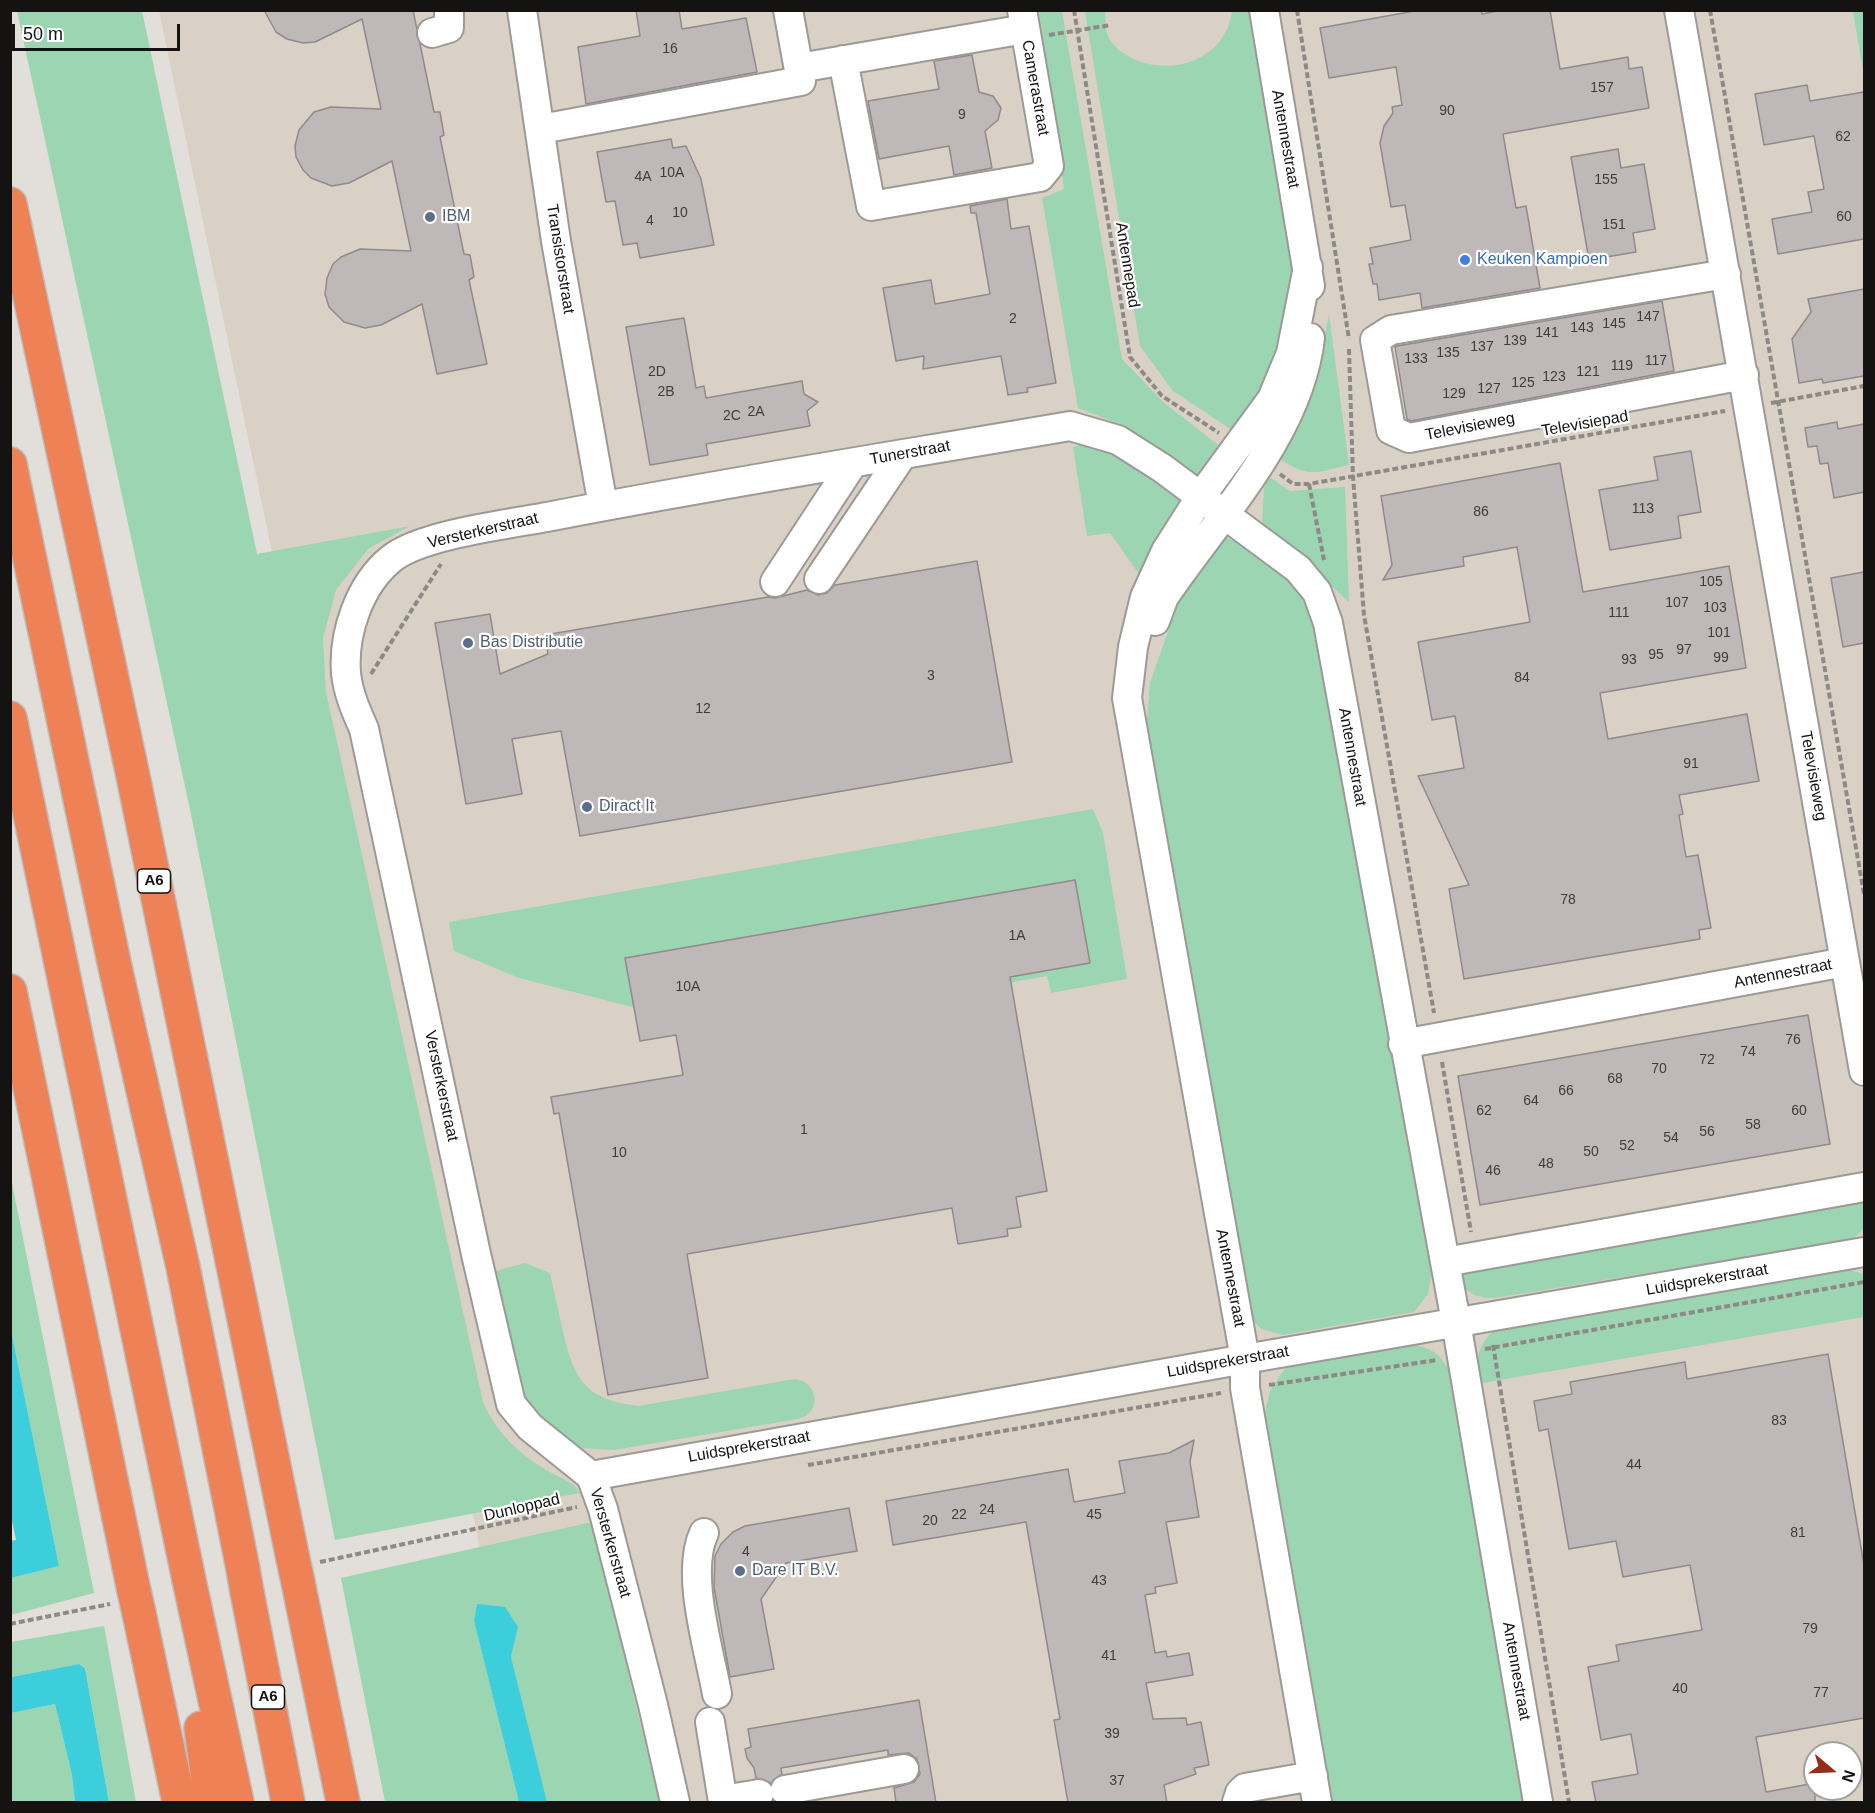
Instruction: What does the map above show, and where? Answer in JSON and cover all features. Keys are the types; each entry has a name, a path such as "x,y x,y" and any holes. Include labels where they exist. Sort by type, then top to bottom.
{"highway":[{"name":"A6","path":"10,204 130,764 343,1803"},
{"name":"A6","path":"10,464 115,967 183,1267 288,1799"},
{"path":"10,718 172,1502 187,1592 211,1803"},
{"path":"10,991 175,1794"},
{"path":"187,1592 237,1803"},
{"name":"A6","path":"330,1739 351,1803"}],"street":[{"name":"Transistorstraat","path":"522,10 556,241 603,506"},
{"path":"541,129 801,81 788,10"},
{"name":"Antennestraat","path":"1264,10 1308,267 1313,309 1307,365 1291,408 1250,453 1201,496 1166,551 1142,607 1133,647 1127,698 1139,754 1192,1073 1245,1359 1245,1388 1315,1789"},
{"name":"Televisieweg","path":"1680,10 1864,1071"},
{"path":"799,68 1025,26"},
{"name":"Camerastraat","path":"843,60 871,207 1040,177 1049,166 1025,26"},
{"name":"Televisieweg","path":"1726,274 1391,330 1375,340 1391,430 1409,438 1744,375"},
{"name":"Tunerstraat","path":"603,506 1070,426 1118,440 1201,496"},
{"name":"Antennestraat","path":"1139,754 1138,688 1147,642 1164,597 1223,513 1250,453"},
{"path":"878,459 798,580 878,459"},
{"name":"Antennestraat","path":"1201,496 1298,569 1317,592 1328,623 1403,1044 1456,1322 1538,1803"},
{"name":"Versterkerstraat","path":"603,506 451,546 425,543 391,558 369,584 354,614 346,650 346,675 352,701 364,729 476,1254 511,1404 530,1427 595,1489 653,1705 675,1803"},
{"name":"Antennestraat","path":"1403,1044 1845,962"},
{"path":"1445,1262 1864,1187"},
{"name":"Luidsprekerstraat","path":"595,1489 1245,1359 1864,1252"},
{"path":"704,1533 699,1544 695,1570 717,1694"},
{"path":"710,1722 723,1802 904,1769"},
{"path":"1238,1803 1240,1793 1245,1788 1315,1789"}],"path":[{"name":"Antennepad","path":"1074,10 1130,357 1162,396 1250,453"},
{"path":"1297,10 1349,336 1353,477 1364,615 1475,1256"},
{"path":"1710,10 1864,894"},
{"path":"1025,26 1077,30 1111,25"},
{"name":"Televisiepad","path":"1250,453 1293,484 1309,484 1864,386"},
{"path":"1309,484 1326,572 1317,592"},
{"path":"368,679 451,546"},
{"path":"1488,1318 1569,1803"},
{"name":"Dunloppad","path":"450,1536 595,1489"}],"shaded area":[{"path":"159,11 1864,11 1864,1802 533,1802"}],"green space":[{"path":"17,11 142,11 257,554 410,526 368,549 336,590 323,638 326,692 483,1402 495,1424 519,1451 571,1483 580,1493 335,1540 191,814"},
{"path":"1039,11 1062,11 1122,359 1163,402 1226,451 1196,480 1122,425 1078,408 1042,198 1064,189"},
{"path":"1085,11 1105,11 1110,40 1125,54 1141,62 1175,65 1206,54 1218,43 1227,29 1232,11 1253,11 1299,269 1284,343 1262,400 1238,434 1173,391 1140,346"},
{"path":"1853,11 1864,11 1864,77"},
{"path":"1329,314 1349,465 1318,472 1303,471 1275,456 1298,419 1318,371"},
{"path":"1083,444 1122,451 1179,496 1179,511 1139,574 1110,533 1087,536 1073,447"},
{"path":"1265,474 1290,491 1345,487 1349,602 1262,522"},
{"path":"1225,538 1257,552 1290,577 1305,594 1311,605 1324,642 1432,1271 1428,1294 1414,1312 1283,1335 1261,1329 1251,1318 1146,731 1150,683 1179,600 1218,543"},
{"path":"1093,809 1103,833 1127,979 1051,993 1047,976 754,1028 679,1019 519,978 454,951 449,922"},
{"path":"10,1173 94,1593 11,1615 11,1578 59,1566 11,1330"},
{"path":"1864,1195 1864,1228 1853,1239 1495,1298 1480,1297 1469,1292 1461,1283 1455,1270"},
{"path":"525,1263 550,1273 572,1363 585,1385 594,1392 620,1403 638,1406 795,1379 803,1381 813,1391 814,1404 811,1411 798,1419 614,1450 582,1448 559,1437 546,1428 523,1396 496,1276 496,1271"},
{"path":"1850,1270 1864,1274 1864,1317 1477,1384 1481,1347 1495,1329"},
{"path":"1408,1344 1431,1350 1448,1368 1523,1802 1333,1802 1265,1412 1270,1391 1285,1368"},
{"path":"592,1522 659,1802 547,1802 511,1657 518,1627 477,1604 474,1621 519,1802 385,1802 341,1578"},
{"path":"104,1626 136,1802 109,1802 85,1667 79,1664 11,1677 11,1642"},
{"path":"55,1704 72,1775 75,1802 11,1802 11,1713"}],"water":[{"path":"11,1330 59,1566 11,1578 11,1541 16,1540 10,1511"},
{"path":"477,1604 505,1607 518,1627 511,1657 547,1802 519,1802 474,1621"},
{"path":"79,1664 85,1668 109,1802 75,1802 72,1775 55,1704 11,1713 11,1677"}],"building":[{"name":"IBM","path":"264,10 413,10 434,112 440,112 444,135 440,137 464,254 470,255 474,277 469,280 487,364 437,374 422,304 381,325 365,328 344,322 329,307 325,294 327,278 333,264 341,257 360,249 411,251 392,161 349,183 332,186 311,178 303,170 296,157 295,146 299,130 314,112 331,107 381,109 362,19 315,42 303,43 287,39 276,32"},
{"path":"636,10 679,10 682,29 746,18 757,72 586,104 578,47 640,36"},
{"path":"1420,10 1481,10 1482,14 1503,10 1550,10 1560,69 1628,57 1629,69 1642,67 1649,108 1503,134 1516,208 1526,206 1540,288 1422,308 1420,293 1379,300 1377,284 1373,284 1369,264 1373,264 1370,248 1411,240 1405,205 1391,207 1380,143 1384,126 1393,113 1392,107 1402,105 1396,67 1329,78 1320,28"},
{"path":"972,55 979,92 993,96 1001,108 998,120 985,131 992,168 954,175 949,146 879,159 868,101 939,89 934,61"},
{"path":"1807,85 1810,101 1864,92 1864,239 1778,254 1772,219 1812,212 1808,192 1824,189 1814,136 1764,145 1755,94"},
{"path":"671,139 673,148 686,146 701,179 714,245 640,258 637,243 623,245 615,201 606,202 597,152"},
{"path":"1618,149 1621,168 1644,164 1655,229 1633,233 1636,252 1589,260 1571,157"},
{"path":"1007,199 1011,229 1029,226 1056,383 1027,388 1028,392 1008,395 1001,356 923,369 924,356 896,361 883,288 931,280 935,304 990,294 976,213 971,213 970,206"},
{"path":"1864,289 1864,376 1823,383 1822,379 1799,383 1792,339 1811,312 1808,299"},
{"path":"1662,301 1674,371 1411,421 1407,419 1395,347 1397,346"},
{"path":"684,318 696,388 704,386 706,398 802,381 804,394 818,402 807,411 810,426 706,444 708,455 650,465 626,327"},
{"path":"1837,422 1838,429 1864,424 1864,492 1834,498 1828,463 1820,464 1817,446 1808,447 1805,428"},
{"path":"1691,451 1701,512 1678,516 1681,538 1610,550 1599,490 1658,480 1654,457"},
{"path":"1560,463 1583,592 1729,566 1746,668 1600,693 1608,739 1747,714 1759,781 1679,795 1683,814 1679,815 1686,857 1698,855 1711,928 1699,930 1700,939 1464,979 1449,889 1469,885 1418,776 1464,768 1455,716 1432,720 1418,642 1530,622 1517,547 1463,557 1464,566 1383,580 1392,565 1381,496"},
{"path":"977,561 1012,762 580,836 561,731 512,739 522,794 466,804 435,623 490,614 500,674 548,654 545,635 768,597 775,598 807,590 818,595 827,593 835,585"},
{"path":"1864,572 1864,643 1843,647 1831,578"},
{"path":"1075,880 1090,963 1010,977 1047,1191 1016,1197 1021,1227 1007,1229 1008,1236 958,1244 952,1208 687,1254 708,1378 608,1395 559,1113 554,1114 551,1097 683,1075 676,1035 640,1041 625,958"},
{"path":"1808,1015 1830,1144 1480,1205 1458,1076"},
{"path":"1828,1354 1864,1565 1864,1718 1756,1737 1766,1792 1803,1785 1803,1801 1815,1801 1815,1803 1596,1803 1592,1782 1638,1774 1631,1734 1601,1740 1588,1667 1619,1661 1616,1645 1702,1630 1690,1565 1623,1577 1616,1541 1569,1549 1548,1429 1539,1431 1534,1401 1572,1394 1570,1382 1685,1362 1687,1379"},
{"path":"1194,1440 1190,1462 1199,1517 1166,1522 1177,1583 1155,1587 1156,1593 1145,1595 1155,1653 1166,1651 1167,1657 1189,1653 1193,1675 1146,1683 1153,1719 1186,1718 1187,1725 1201,1722 1209,1765 1194,1768 1196,1774 1164,1785 1167,1803 1068,1803 1054,1720 1060,1719 1026,1522 893,1545 886,1501 1068,1469 1074,1502 1125,1493 1119,1461 1169,1453"},
{"path":"849,1508 857,1551 786,1563 761,1599 774,1669 730,1677 714,1587 715,1556 721,1544 733,1532 745,1526"},
{"path":"919,1700 936,1803 896,1803 894,1788 914,1782 920,1774 917,1759 909,1753 888,1755 888,1750 781,1768 782,1774 771,1783 756,1778 754,1768 747,1758 745,1749 751,1747 748,1729"}],"place":[{"name":"IBM","path":"430,217"},
{"name":"Keuken Kampioen","path":"1465,260"},
{"name":"Bas Distributie","path":"468,643"},
{"name":"Diract It","path":"587,807"},
{"name":"Dare IT B.V.","path":"740,1571"}]}
